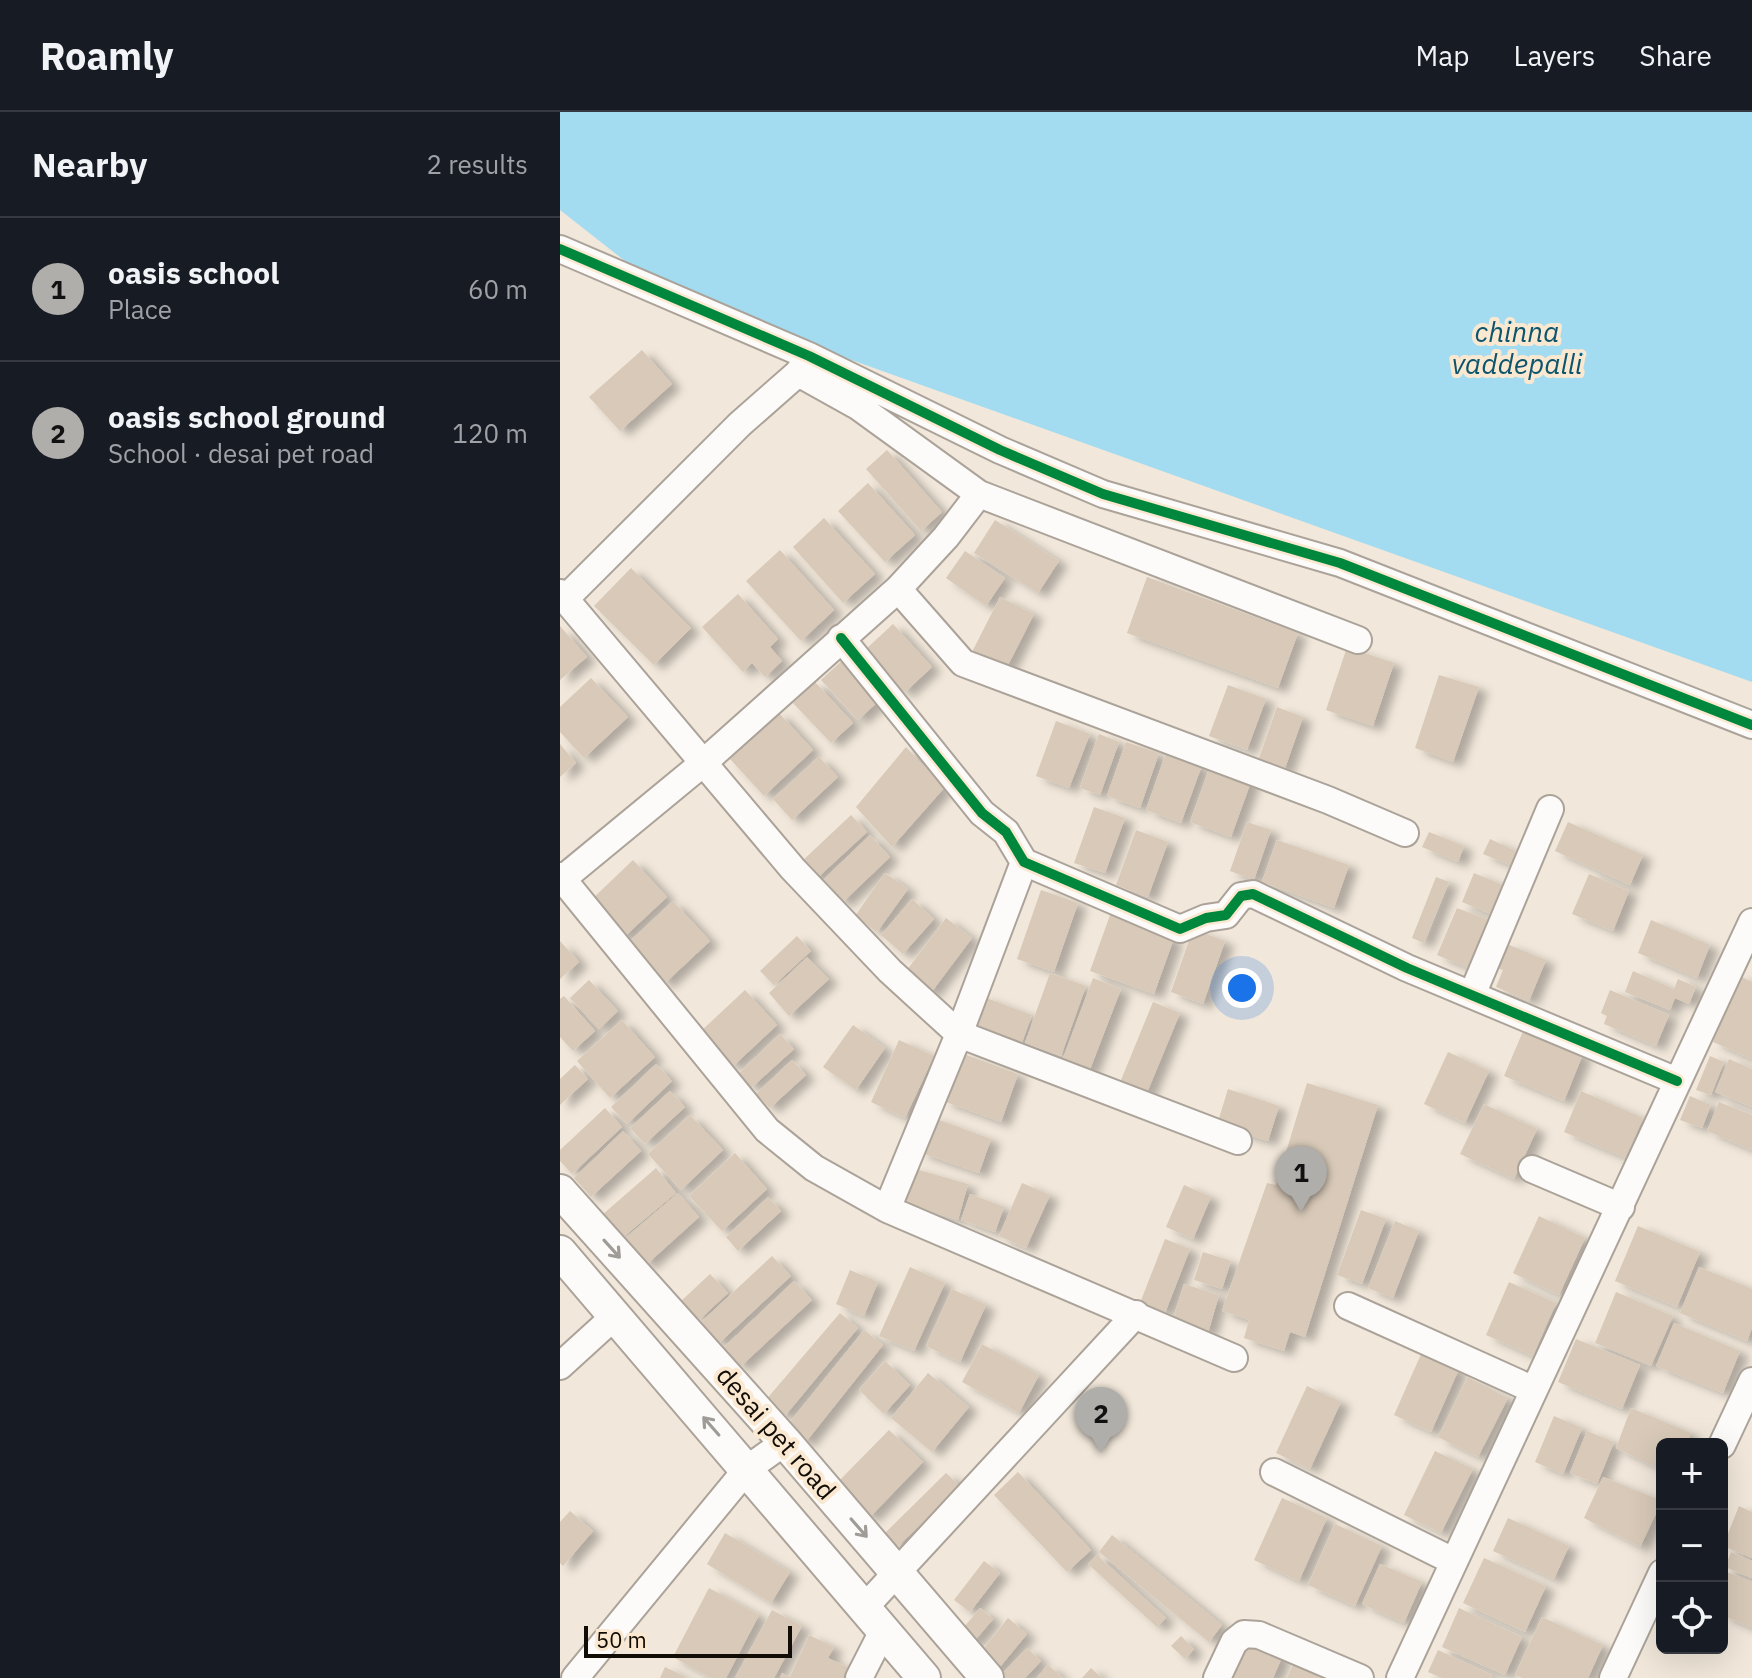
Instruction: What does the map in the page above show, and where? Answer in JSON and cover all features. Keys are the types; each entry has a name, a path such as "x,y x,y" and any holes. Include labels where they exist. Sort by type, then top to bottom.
{"street":[{"path":"560,249 804,364 1103,494 1340,563 1752,725"},
{"path":"804,364 979,494 1358,640"},
{"path":"804,364 563,596 702,764 868,948 959,1034 1238,1141"},
{"path":"979,494 946,537 898,589 702,764 561,878 767,1130 814,1168 887,1209 1234,1358"},
{"path":"898,589 963,663 1328,800 1405,833"},
{"path":"841,638 982,813 1006,832 1024,862 1180,929 1206,918 1226,915 1241,896 1253,894 1407,968 1677,1081"},
{"path":"1472,995 1550,809"},
{"path":"887,1209 959,1034 1024,862"},
{"path":"1400,1678 1752,922"},
{"path":"1532,1169 1621,1207"},
{"name":"desai pet road","path":"560,1191 785,1442 987,1678"},
{"name":"desai pet road","path":"560,1252 924,1678"},
{"path":"1348,1306 1534,1390"},
{"path":"859,1678 874,1618 897,1572 1136,1314"},
{"path":"560,1366 616,1315"},
{"path":"1725,1438 1752,1381"},
{"path":"575,1678 747,1469 785,1442"},
{"path":"1274,1472 1453,1561"},
{"path":"1613,1678 1658,1582"},
{"path":"1217,1678 1234,1642 1244,1634 1259,1635 1360,1678"}],"water":[{"name":"chinna vaddepalli","path":"560,112 1752,112 1752,682 667,294 560,210"}],"building":[{"path":"642,350 672,384 620,431 589,397"},
{"path":"887,450 942,512 921,531 866,469"},
{"path":"868,483 915,535 885,562 838,511"},
{"path":"824,518 875,574 843,603 793,547"},
{"path":"995,520 1059,561 1038,593 974,553"},
{"path":"780,550 834,610 801,641 746,581"},
{"path":"965,551 1005,578 986,606 946,578"},
{"path":"631,568 691,628 654,665 594,606"},
{"path":"1147,577 1298,633 1278,688 1127,633"},
{"path":"738,594 778,639 770,647 782,661 765,677 752,663 743,672 702,627"},
{"path":"1000,597 1034,614 1006,669 972,652"},
{"path":"893,624 932,667 904,693 865,650"},
{"path":"560,626 587,657 560,680"},
{"path":"1347,647 1394,663 1373,726 1326,710"},
{"path":"846,657 883,697 858,720 821,680"},
{"path":"1439,675 1479,687 1453,762 1415,748"},
{"path":"591,678 628,717 584,758 560,732 560,707"},
{"path":"815,682 853,723 831,743 793,703"},
{"path":"1228,685 1266,699 1247,750 1209,736"},
{"path":"1277,707 1303,717 1284,771 1258,761"},
{"path":"779,713 813,750 764,796 730,759"},
{"path":"1056,721 1090,734 1069,788 1036,776"},
{"path":"1099,734 1119,742 1100,795 1080,788"},
{"path":"1126,742 1159,753 1140,808 1107,796"},
{"path":"560,744 576,763 560,777"},
{"path":"906,747 944,788 892,847 856,807"},
{"path":"1166,753 1202,765 1181,823 1146,810"},
{"path":"819,757 838,777 792,820 773,799"},
{"path":"1211,764 1252,779 1231,837 1190,822"},
{"path":"1094,807 1125,818 1105,873 1074,863"},
{"path":"851,815 867,832 814,881 799,864"},
{"path":"1247,822 1271,830 1254,880 1230,871"},
{"path":"1568,822 1643,855 1630,885 1555,851"},
{"path":"1136,830 1168,842 1148,897 1116,885"},
{"path":"1429,832 1464,846 1458,862 1422,847"},
{"path":"870,835 890,857 842,903 822,881"},
{"path":"1490,839 1516,851 1510,865 1483,854"},
{"path":"1277,840 1349,865 1334,908 1262,882"},
{"path":"633,860 667,897 622,939 588,903"},
{"path":"885,873 908,889 877,932 855,916"},
{"path":"1474,873 1503,885 1491,914 1462,902"},
{"path":"1589,874 1629,891 1613,931 1572,914"},
{"path":"1436,877 1449,882 1424,943 1412,938"},
{"path":"1041,890 1078,903 1054,972 1017,959"},
{"path":"912,899 934,919 903,954 881,935"},
{"path":"673,901 710,941 664,984 628,943"},
{"path":"1457,908 1491,921 1471,969 1437,955"},
{"path":"1110,915 1174,938 1154,994 1090,971"},
{"path":"946,918 972,938 930,994 904,974"},
{"path":"1651,920 1710,945 1697,978 1638,953"},
{"path":"1193,929 1225,941 1203,1004 1171,992"},
{"path":"797,936 811,951 774,985 760,971"},
{"path":"560,941 579,962 560,979"},
{"path":"1507,944 1546,960 1529,1001 1496,987 1503,970 1497,968"},
{"path":"807,957 829,979 789,1016 769,993"},
{"path":"1633,971 1674,989 1678,979 1696,987 1689,1004 1675,998 1670,1010 1625,992"},
{"path":"1050,973 1086,986 1061,1056 1025,1043"},
{"path":"1738,975 1752,982 1752,1059 1713,1042"},
{"path":"1093,978 1121,989 1089,1072 1062,1061"},
{"path":"589,980 618,1011 599,1029 570,998"},
{"path":"745,990 777,1025 732,1067 700,1032"},
{"path":"1610,990 1669,1015 1656,1046 1604,1024 1607,1016 1601,1013"},
{"path":"564,996 595,1031 573,1051 560,1037 560,999"},
{"path":"981,996 1032,1015 1021,1045 971,1026"},
{"path":"1153,1002 1180,1013 1146,1095 1119,1085"},
{"path":"622,1020 655,1057 610,1098 577,1061"},
{"path":"853,1025 885,1048 856,1090 823,1067"},
{"path":"1524,1029 1583,1054 1564,1101 1504,1076"},
{"path":"780,1034 794,1049 751,1088 738,1074"},
{"path":"899,1040 934,1056 905,1118 871,1102"},
{"path":"1448,1052 1489,1071 1465,1123 1424,1104"},
{"path":"961,1053 1018,1074 1001,1122 943,1101"},
{"path":"1710,1056 1724,1062 1711,1095 1696,1090"},
{"path":"1729,1059 1752,1069 1752,1107 1715,1092"},
{"path":"792,1060 806,1075 770,1108 756,1094"},
{"path":"656,1064 672,1081 627,1124 611,1107"},
{"path":"575,1065 588,1079 560,1105 560,1079"},
{"path":"1307,1083 1378,1105 1305,1337 1290,1332 1284,1351 1244,1338 1249,1320 1222,1311 1267,1183 1276,1185"},
{"path":"1228,1089 1279,1106 1268,1141 1217,1125"},
{"path":"670,1091 685,1107 645,1144 630,1128"},
{"path":"1581,1091 1643,1118 1626,1158 1564,1132"},
{"path":"1690,1096 1711,1105 1702,1128 1680,1120"},
{"path":"1719,1102 1752,1115 1752,1150 1707,1131"},
{"path":"1484,1104 1537,1129 1514,1179 1460,1154"},
{"path":"605,1108 622,1127 572,1174 560,1161 560,1150"},
{"path":"690,1115 723,1150 681,1190 648,1154"},
{"path":"931,1117 991,1139 979,1173 919,1152"},
{"path":"623,1131 641,1151 591,1197 574,1178"},
{"path":"735,1153 767,1189 722,1231 689,1196"},
{"path":"656,1168 676,1193 621,1239 602,1215"},
{"path":"912,1168 968,1184 958,1220 902,1203"},
{"path":"1022,1183 1050,1195 1026,1248 999,1236"},
{"path":"1184,1185 1211,1197 1193,1239 1166,1227"},
{"path":"678,1193 699,1217 646,1265 624,1239"},
{"path":"970,1194 1004,1207 995,1232 961,1220"},
{"path":"768,1197 781,1211 738,1251 726,1237"},
{"path":"1361,1210 1386,1219 1362,1284 1337,1275"},
{"path":"1539,1216 1585,1238 1559,1295 1513,1273"},
{"path":"1395,1221 1419,1231 1393,1298 1368,1288"},
{"path":"1638,1226 1700,1252 1677,1307 1615,1281"},
{"path":"1165,1239 1190,1249 1165,1313 1140,1303"},
{"path":"1203,1252 1231,1261 1222,1289 1194,1280"},
{"path":"772,1256 791,1276 718,1344 699,1324"},
{"path":"910,1267 945,1283 914,1351 879,1336"},
{"path":"1699,1267 1752,1289 1752,1328 1747,1341 1680,1313"},
{"path":"850,1270 878,1282 864,1316 836,1304"},
{"path":"710,1274 728,1293 698,1321 680,1302"},
{"path":"794,1281 812,1300 740,1367 723,1348"},
{"path":"1509,1282 1556,1303 1533,1356 1486,1335"},
{"path":"1184,1284 1219,1295 1208,1333 1172,1322"},
{"path":"952,1289 986,1305 960,1362 926,1346"},
{"path":"1616,1292 1673,1316 1651,1366 1595,1343"},
{"path":"840,1313 858,1328 784,1417 765,1401"},
{"path":"1674,1323 1740,1351 1723,1393 1656,1366"},
{"path":"864,1330 883,1345 805,1443 786,1427"},
{"path":"1576,1339 1640,1365 1622,1409 1558,1382"},
{"path":"982,1344 1039,1375 1019,1413 962,1382"},
{"path":"1422,1352 1459,1369 1431,1432 1394,1415"},
{"path":"885,1361 910,1385 884,1414 859,1390"},
{"path":"928,1373 969,1407 932,1452 891,1418"},
{"path":"1468,1377 1508,1398 1478,1457 1438,1437"},
{"path":"1307,1386 1341,1402 1310,1469 1276,1453"},
{"path":"1631,1408 1691,1433 1689,1438 1656,1438 1656,1467 1616,1448"},
{"path":"1554,1416 1582,1428 1563,1474 1535,1462"},
{"path":"889,1430 923,1462 869,1518 835,1485"},
{"path":"1587,1431 1614,1442 1597,1484 1570,1473"},
{"path":"1435,1451 1473,1469 1441,1533 1404,1515"},
{"path":"1018,1472 1091,1550 1067,1572 994,1495"},
{"path":"946,1473 960,1486 897,1547 884,1534"},
{"path":"1603,1477 1656,1499 1656,1514 1640,1547 1584,1518"},
{"path":"1282,1498 1327,1518 1299,1581 1254,1560"},
{"path":"1739,1506 1752,1512 1752,1558 1728,1548 1728,1534"},
{"path":"570,1511 593,1531 563,1566 560,1563 560,1522"},
{"path":"1508,1518 1569,1546 1554,1579 1493,1551"},
{"path":"1335,1524 1382,1546 1355,1606 1308,1585"},
{"path":"725,1533 790,1572 771,1603 707,1564"},
{"path":"1112,1535 1222,1625 1209,1642 1099,1552"},
{"path":"1731,1552 1752,1561 1752,1578 1728,1568"},
{"path":"1097,1555 1166,1618 1157,1627 1088,1564"},
{"path":"1484,1558 1546,1586 1525,1632 1463,1603"},
{"path":"984,1561 1000,1573 970,1612 954,1600"},
{"path":"1380,1564 1422,1582 1404,1623 1362,1604"},
{"path":"1728,1572 1752,1582 1752,1628 1728,1618"},
{"path":"709,1588 759,1615 726,1678 711,1678 673,1657"},
{"path":"980,1608 993,1619 972,1644 959,1633"},
{"path":"1459,1608 1522,1637 1505,1675 1442,1647"},
{"path":"772,1610 802,1626 774,1678 735,1678"},
{"path":"1542,1617 1603,1645 1588,1678 1522,1678 1515,1675"},
{"path":"1008,1618 1027,1634 995,1673 976,1658"},
{"path":"809,1635 834,1647 828,1658 853,1670 849,1678 780,1678 782,1673 790,1677"},
{"path":"1181,1636 1194,1649 1185,1659 1171,1646"},
{"path":"1249,1640 1283,1655 1273,1678 1233,1678"},
{"path":"1027,1648 1041,1661 1025,1678 998,1678"},
{"path":"1438,1650 1492,1675 1491,1678 1442,1678 1428,1672"},
{"path":"1295,1660 1325,1673 1323,1678 1287,1678"},
{"path":"1048,1665 1063,1678 1037,1678"},
{"path":"665,1667 688,1678 660,1678"},
{"path":"1091,1668 1102,1678 1082,1678"}],"cycle path":[{"path":"560,249 809,356 1000,450 1103,494 1340,563 1752,725"},
{"path":"841,638 982,813 1006,832 1024,862 1180,929 1206,918 1226,915 1241,896 1253,894 1407,968 1677,1081"}],"place":[{"name":"oasis school","path":"1301,1212"},
{"name":"oasis school ground","path":"1101,1453"}]}
